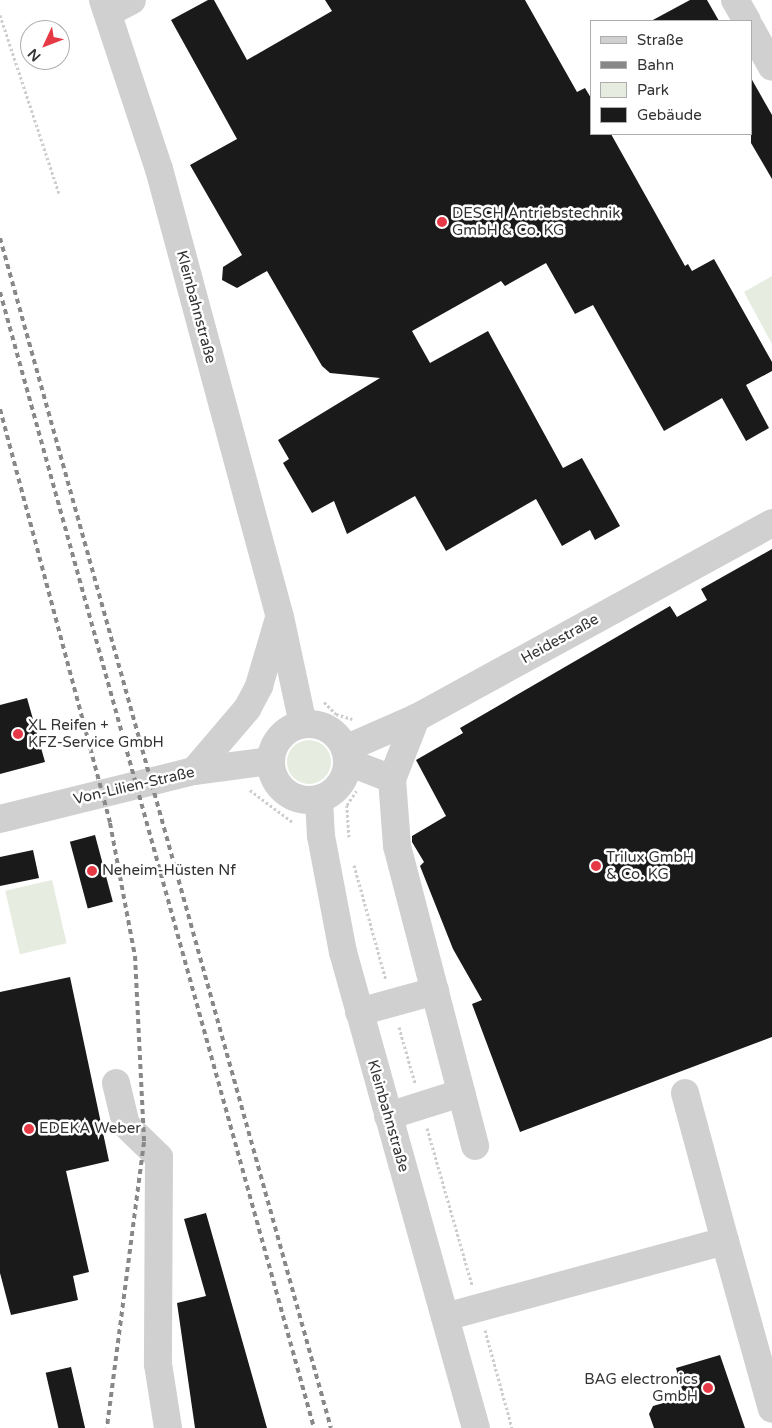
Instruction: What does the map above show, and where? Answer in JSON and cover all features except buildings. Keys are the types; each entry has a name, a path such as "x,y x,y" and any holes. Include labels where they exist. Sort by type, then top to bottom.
{"street":[{"path":"106,7 132,0"},
{"path":"735,0 746,20"},
{"name":"Kleinbahnstraße","path":"106,7 158,169 280,617 304,724"},
{"path":"752,31 772,68"},
{"name":"Heidestraße","path":"347,756 772,523"},
{"path":"194,771 247,709 259,686 280,617"},
{"path":"416,718 392,779 397,846 475,1146"},
{"path":"304,724 323,726 337,735 347,756 344,778 334,792 319,800 299,799 282,789 273,776 270,761 275,744 284,732 304,724"},
{"path":"347,756 392,779"},
{"name":"Von-Lilien-Straße","path":"0,819 194,771 270,761"},
{"name":"Kleinbahnstraße","path":"319,800 321,836 359,1012 476,1428"},
{"path":"359,1012 435,991"},
{"path":"116,1083 126,1126 160,1156 158,1364 168,1428"},
{"path":"388,1116 461,1093"},
{"path":"685,1093 772,1409"},
{"path":"445,1317 725,1241"}],"path":[{"path":"0,15 59,193"},
{"path":"321,694 336,714 359,717"}],"green space":[{"path":"772,276 772,344 744,292"},
{"path":"309,740 321,744 327,750 331,762 327,774 321,780 309,784 297,780 291,774 287,762 291,750 297,744"},
{"path":"52,880 67,943 20,954 5,891"}],"railway":[{"path":"0,238 331,1428"},
{"path":"0,292 314,1428"},
{"path":"0,409 110,823 135,956 144,1142 107,1428"}],"place":[{"name":"DESCH Antriebstechnik GmbH & Co. KG","path":"442,222"},
{"name":"XL Reifen + KFZ-Service GmbH","path":"18,734"},
{"name":"Trilux GmbH & Co. KG","path":"596,866"},
{"name":"Neheim-Hüsten Nf","path":"92,871"},
{"name":"EDEKA Weber","path":"29,1129"},
{"name":"BAG electronics GmbH","path":"708,1388"}]}
